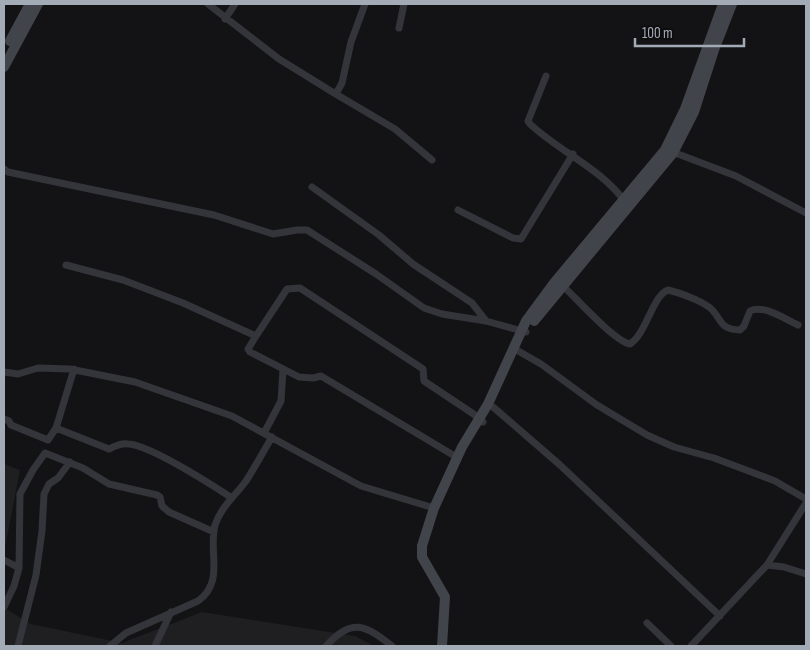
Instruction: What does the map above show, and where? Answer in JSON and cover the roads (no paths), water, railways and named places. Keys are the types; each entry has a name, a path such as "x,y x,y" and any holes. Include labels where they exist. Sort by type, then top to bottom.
{"street":[{"path":"4,53 30,4"},
{"path":"4,66 38,4"},
{"path":"208,4 224,19 279,59 395,129 432,160"},
{"path":"224,19 235,4"},
{"path":"334,93 337,92 342,83 351,42 365,4"},
{"path":"399,28 404,4"},
{"path":"693,102 723,4"},
{"path":"523,332 669,151 693,102 718,35 732,4"},
{"path":"546,76 528,121 554,144 573,154 606,179 626,203"},
{"path":"669,151 736,176 806,213"},
{"path":"458,210 513,238 521,239 573,154"},
{"path":"4,169 8,172 214,215 273,234 307,230 376,274 424,308 442,314 486,321 523,332"},
{"path":"312,187 379,235 413,264 472,303 486,321"},
{"path":"481,421 523,332 554,283 626,203"},
{"path":"66,265 123,280 183,303 256,336"},
{"path":"562,286 623,343 630,344 635,340 661,295 668,290 706,305 714,312 719,323 730,329 740,330 744,326 750,311 754,309 766,311 798,325"},
{"path":"460,456 321,376 305,378 283,369 250,352 248,349 287,289 300,288 423,369 424,380 481,421"},
{"path":"442,646 445,635 445,597 422,557 422,546 434,508 460,456 462,447 493,406 515,349"},
{"path":"515,349 542,364 597,405 647,435 674,447 714,458 775,481 806,499"},
{"path":"4,372 18,374 38,368 74,369 135,382 232,416 361,486 390,497 434,508"},
{"path":"4,419 9,421 11,425 48,440 56,428 74,369"},
{"path":"264,433 281,401 283,369"},
{"path":"493,406 560,465 720,616"},
{"path":"56,428 109,449 117,445 129,444 148,451 206,480 232,498"},
{"path":"110,646 126,633 198,601 206,595 212,585 214,532 219,515 246,480 272,437"},
{"path":"4,607 14,586 19,568 20,494 45,453 70,462 109,484 157,495 160,497 164,509 214,532"},
{"path":"18,646 36,575 42,531 44,494 49,484 58,478 70,462"},
{"path":"691,646 767,565 806,503"},
{"path":"4,560 19,568"},
{"path":"767,565 784,567 806,574"},
{"path":"155,646 171,612"},
{"path":"647,623 671,646"},
{"path":"326,646 338,633 346,628 359,626 367,628 392,646"}]}
